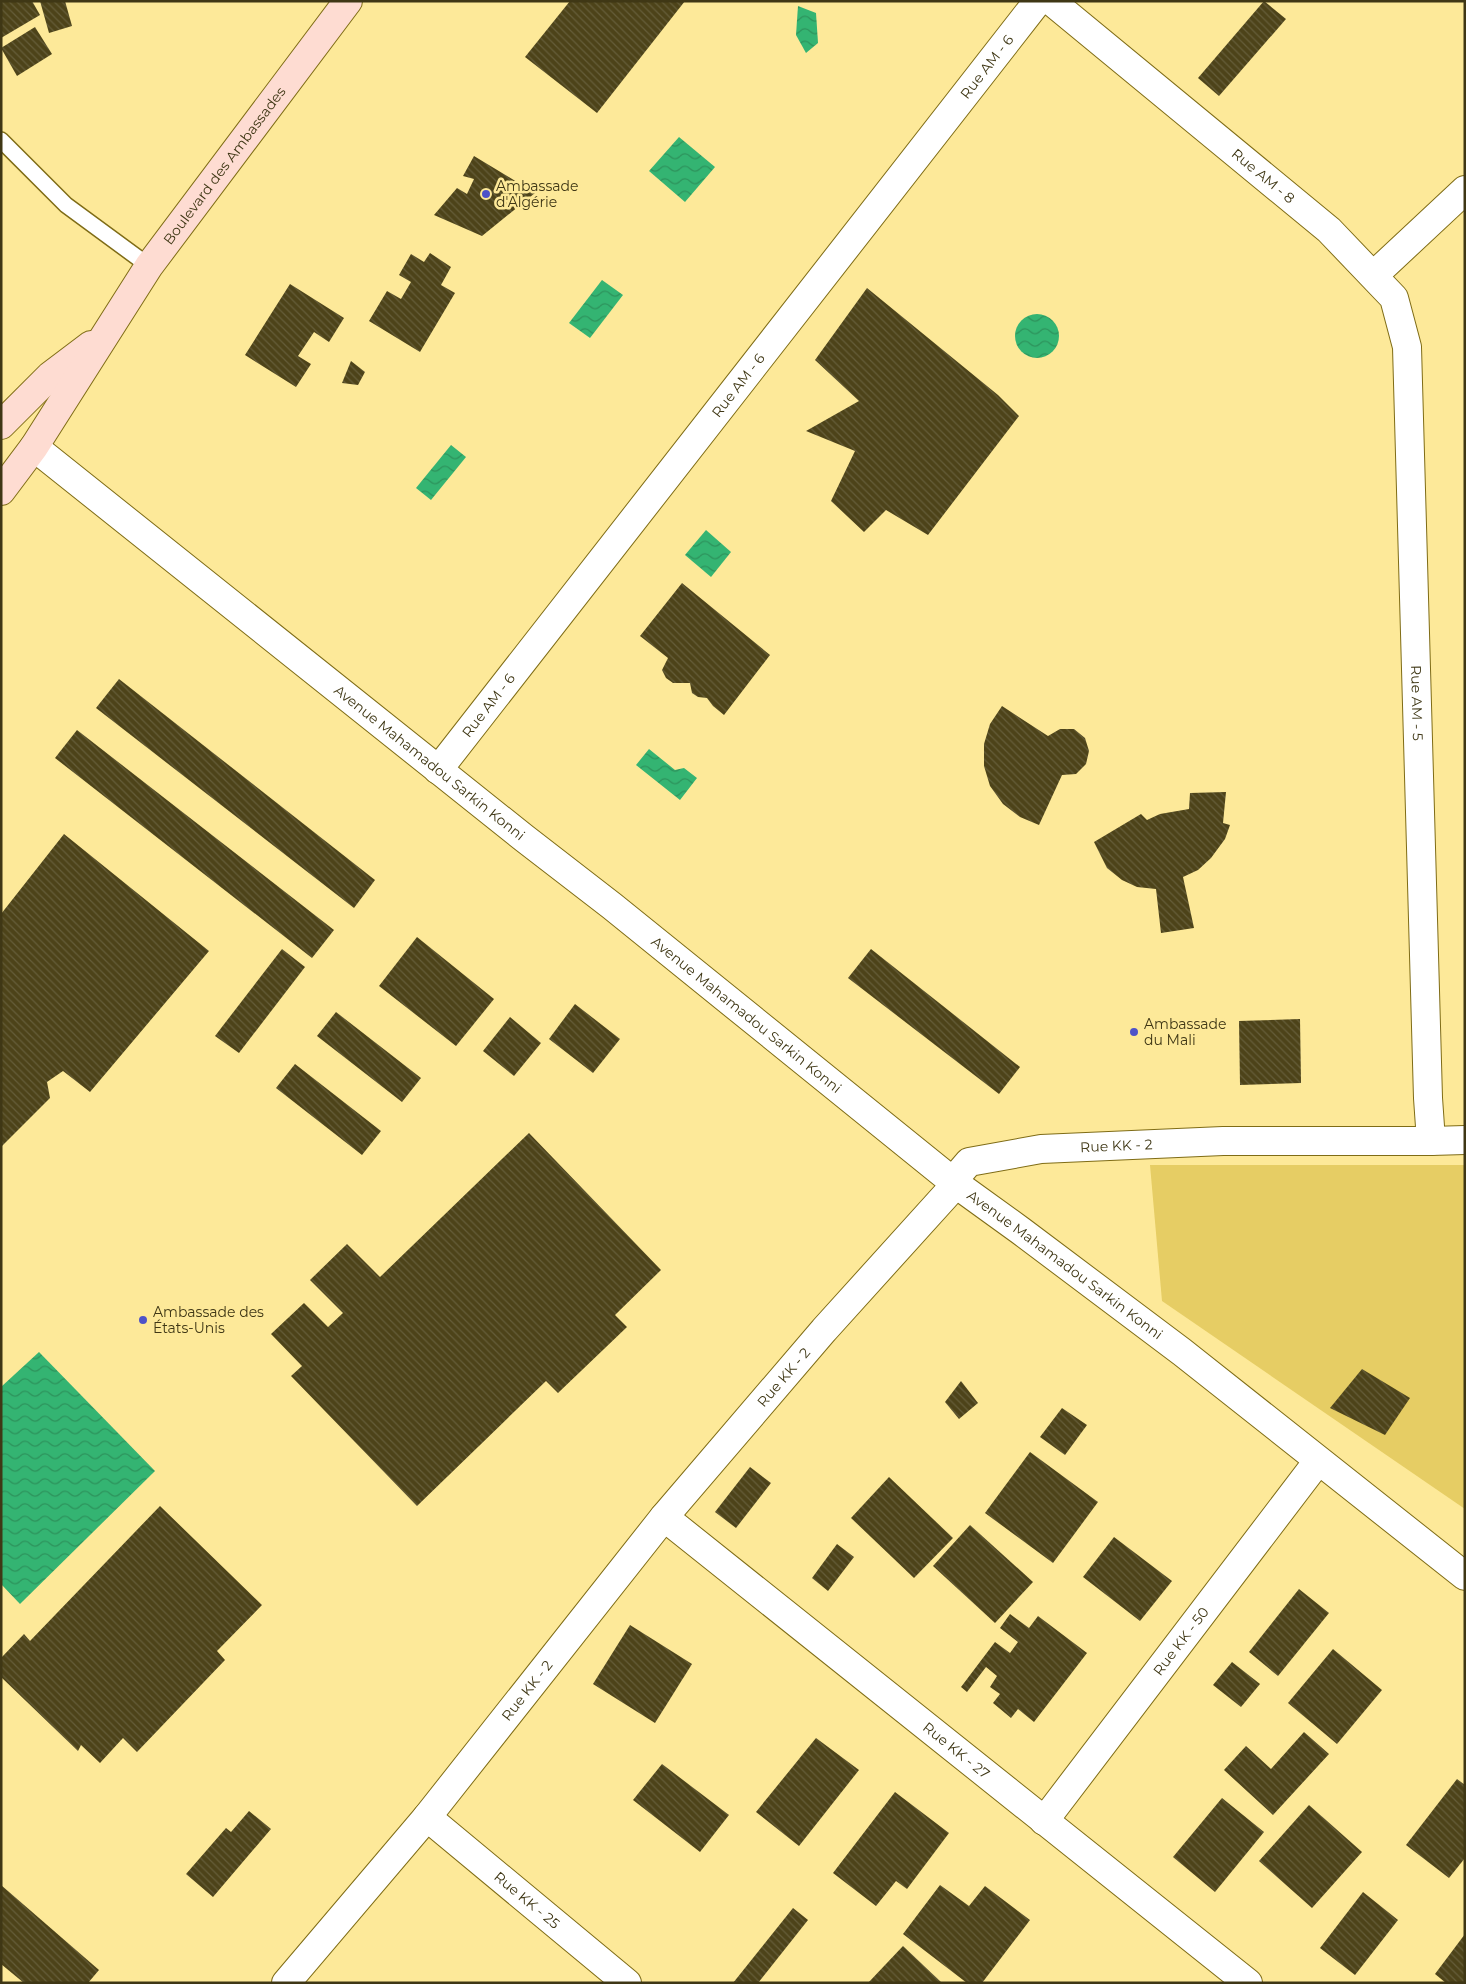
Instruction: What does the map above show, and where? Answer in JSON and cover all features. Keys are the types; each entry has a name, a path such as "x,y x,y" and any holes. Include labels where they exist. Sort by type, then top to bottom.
{"main road":[{"name":"Boulevard des Ambassades","path":"1,491 34,447 149,266 348,1"},
{"name":"Boulevard des Ambassades","path":"1,425 50,376 106,334"}],"street":[{"name":"Rue AM - 6","path":"438,770 1038,1"},
{"name":"Rue AM - 8","path":"1051,1 1329,230 1374,275"},
{"path":"1374,275 1465,190"},
{"name":"Rue AM - 5","path":"1374,275 1394,298 1407,347 1430,1141"},
{"name":"Avenue Mahamadou Sarkin Konni","path":"34,447 438,770 612,906 956,1184 1182,1352 1465,1576"},
{"name":"Rue KK - 2","path":"286,1983 427,1818 664,1517 831,1323 956,1184 957,1176 970,1162 1041,1149 1223,1141 1465,1140"},
{"name":"Rue KK - 50","path":"1044,1822 1318,1461"},
{"name":"Rue KK - 27","path":"664,1517 1248,1983"},
{"name":"Rue KK - 25","path":"427,1818 628,1983"}],"lane":[{"path":"1,140 66,205 149,266"}],"shaded area":[{"path":"1150,1165 1465,1165 1465,1509 1162,1301"}],"water":[{"path":"798,6 816,13 818,43 806,53 796,35"},
{"path":"679,137 715,167 685,202 649,171"},
{"path":"602,280 623,295 590,338 569,323"},
{"path":"1037,314 1049,318 1055,324 1059,336 1055,348 1049,354 1037,358 1025,354 1019,348 1015,336 1019,324 1025,318"},
{"path":"451,445 466,457 431,500 416,488"},
{"path":"706,530 731,552 711,577 685,555"},
{"path":"649,749 675,770 684,768 697,778 680,800 636,765"},
{"path":"39,1352 155,1471 20,1604 1,1584 1,1387"}],"building":[{"path":"1,1 32,1 40,15 1,38"},
{"path":"40,1 65,1 72,26 49,33"},
{"path":"570,1 685,1 597,113 525,57"},
{"path":"1264,1 1286,19 1219,96 1198,78"},
{"path":"35,27 52,54 17,76 1,48"},
{"path":"474,156 535,193 482,236 434,215 457,188 467,194 474,179 463,176"},
{"path":"430,253 451,267 441,285 455,293 420,352 369,321 387,291 401,299 411,282 399,275 411,254 424,262"},
{"path":"290,284 344,318 329,342 314,332 298,356 311,364 296,387 245,355"},
{"path":"867,288 998,395 1019,416 928,535 886,510 864,532 831,501 855,451 806,431 859,401 815,360"},
{"path":"351,361 365,372 358,385 342,383"},
{"path":"682,583 770,655 724,715 707,698 698,697 692,693 690,683 673,683 666,678 662,670 668,658 640,636"},
{"path":"119,679 375,880 354,908 96,708"},
{"path":"1002,706 1048,736 1060,729 1074,729 1085,738 1089,751 1086,764 1076,774 1062,775 1039,825 1020,817 1003,804 990,786 984,766 984,744 990,724"},
{"path":"77,730 334,930 312,958 55,758"},
{"path":"1226,792 1223,823 1230,825 1225,839 1211,858 1198,870 1183,877 1194,928 1161,933 1156,889 1137,887 1122,880 1107,868 1094,842 1141,814 1147,820 1160,814 1189,809 1190,793"},
{"path":"64,834 209,951 90,1092 63,1071 47,1082 50,1098 1,1147 1,914"},
{"path":"417,937 494,999 456,1046 379,986"},
{"path":"282,949 305,967 239,1053 215,1036"},
{"path":"871,949 1020,1067 999,1094 848,978"},
{"path":"575,1004 620,1039 593,1073 549,1039"},
{"path":"336,1012 421,1078 402,1102 317,1036"},
{"path":"510,1017 541,1043 514,1076 483,1051"},
{"path":"1300,1019 1301,1083 1240,1085 1239,1021"},
{"path":"295,1064 381,1131 362,1155 276,1088"},
{"path":"529,1133 661,1270 615,1315 627,1327 558,1393 546,1381 417,1506 291,1376 302,1366 271,1334 304,1303 328,1327 343,1313 310,1280 347,1244 380,1277"},
{"path":"1362,1369 1410,1398 1385,1435 1330,1408"},
{"path":"961,1381 978,1403 959,1419 945,1402"},
{"path":"1062,1408 1087,1425 1065,1455 1040,1437"},
{"path":"1030,1452 1098,1502 1053,1563 985,1513"},
{"path":"750,1467 771,1483 736,1528 715,1512"},
{"path":"889,1477 953,1538 914,1578 851,1518"},
{"path":"160,1506 262,1605 217,1651 225,1660 137,1752 123,1738 100,1763 81,1745 78,1751 1,1677 1,1658 24,1634 30,1641"},
{"path":"970,1525 1033,1582 995,1623 933,1566"},
{"path":"1114,1537 1172,1581 1140,1621 1083,1577"},
{"path":"837,1544 854,1557 828,1591 812,1578"},
{"path":"1299,1589 1329,1613 1278,1676 1249,1652"},
{"path":"1010,1614 1029,1628 1038,1616 1087,1653 1034,1722 1018,1709 1011,1718 993,1703 1000,1694 990,1687 997,1676 986,1667 967,1692 961,1687 995,1642 1010,1653 1018,1642 1000,1628"},
{"path":"630,1625 692,1664 655,1723 593,1684"},
{"path":"1333,1649 1382,1690 1337,1744 1288,1703"},
{"path":"1232,1662 1260,1684 1241,1707 1213,1685"},
{"path":"1304,1732 1329,1754 1273,1815 1224,1770 1246,1746 1271,1769"},
{"path":"816,1738 859,1770 799,1846 756,1812"},
{"path":"662,1764 729,1815 700,1852 633,1800"},
{"path":"1457,1779 1465,1785 1465,1858 1449,1878 1406,1845"},
{"path":"895,1792 949,1833 907,1889 896,1881 876,1906 833,1873"},
{"path":"1222,1798 1264,1832 1215,1892 1173,1857"},
{"path":"1309,1805 1362,1852 1312,1908 1259,1861"},
{"path":"249,1811 271,1829 213,1897 186,1874 226,1828 231,1832"},
{"path":"1,1885 99,1970 88,1983 24,1983 1,1964"},
{"path":"940,1885 969,1906 985,1886 1030,1920 982,1983 967,1983 903,1934"},
{"path":"1363,1892 1398,1920 1355,1975 1320,1948"},
{"path":"793,1908 808,1920 758,1983 733,1983"},
{"path":"1465,1934 1465,1983 1446,1983 1435,1974"},
{"path":"903,1946 942,1983 868,1983"}],"place":[{"name":"Ambassade d'Algérie","path":"486,194"},
{"name":"Ambassade du Mali","path":"1134,1032"},
{"name":"Ambassade des États-Unis","path":"143,1320"}]}
